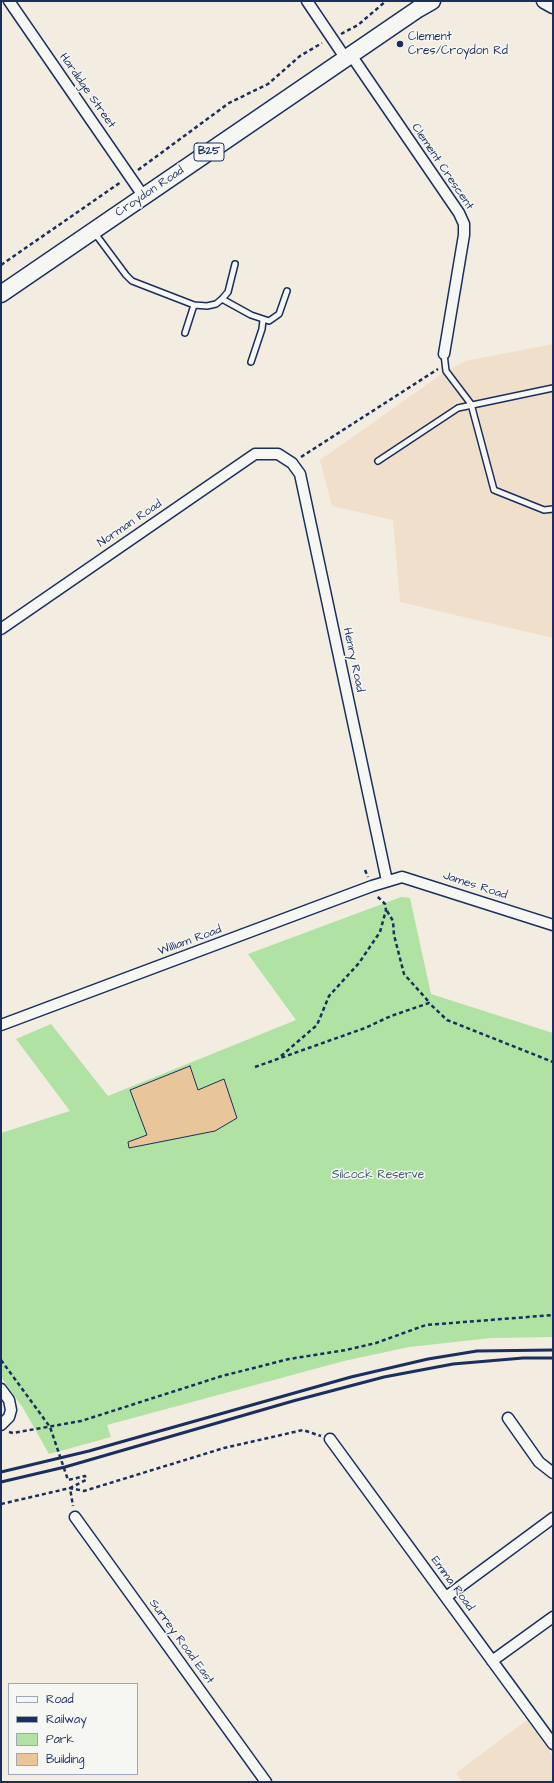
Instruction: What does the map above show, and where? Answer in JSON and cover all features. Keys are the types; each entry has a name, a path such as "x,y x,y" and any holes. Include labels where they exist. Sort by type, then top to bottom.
{"main road":[{"name":"Croydon Road","path":"1,294 349,57 422,5 432,1"},
{"path":"544,1 553,6"}],"street":[{"name":"Hardidge Street","path":"9,1 144,197"},
{"name":"Clement Crescent","path":"307,1 333,38 349,57 459,213 464,224 464,235 444,354"},
{"name":"Norman Road","path":"1,629 255,454 278,454 292,462"},
{"name":"Henry Road","path":"292,462 300,474 387,881"},
{"name":"James Road","path":"387,881 402,877 418,881 553,925"},
{"name":"William Road","path":"1,1025 387,881"},
{"path":"1,1389 9,1400 11,1410 4,1428"},
{"path":"508,1418 539,1462 553,1473"},
{"name":"Emma Road","path":"330,1439 553,1744"},
{"name":"Surrey Road East","path":"75,1517 266,1782"},
{"path":"446,1597 553,1518"},
{"path":"492,1661 553,1617"}],"lane":[{"path":"93,231 132,281 194,305 207,306 216,304 222,299 228,292 235,264"},
{"path":"222,299 263,320 269,321 278,314 288,291"},
{"path":"185,333 194,305"},
{"path":"251,362 262,329 263,320"},
{"path":"444,354 446,371 471,404 494,490 544,510 553,509"},
{"path":"378,461 458,408 471,404 553,388"}],"path":[{"path":"1,265 130,176 229,103 268,84 306,52 358,25 386,1"},
{"path":"292,462 320,447 439,368 444,354"},
{"path":"280,1058 317,1025 329,996 359,963 380,932 386,910 385,904 377,897 365,870"},
{"path":"386,910 394,921 394,935 404,974 429,1003 447,1020 553,1062"},
{"path":"255,1067 429,1003"},
{"path":"4,1428 13,1434 81,1421 222,1376 289,1359 346,1350 376,1343 426,1324 553,1315"},
{"path":"1,1360 50,1427 68,1480 85,1476 86,1480 70,1488 1,1504"},
{"path":"70,1488 84,1491 224,1448 303,1430 330,1439"},
{"path":"70,1488 75,1517"}],"shaded area":[{"path":"553,344 553,638 400,602 393,520 332,506 320,460 446,371 465,361"},
{"path":"527,1720 553,1756 553,1782 462,1782 456,1773"}],"green space":[{"name":"Silcock Reserve","path":"401,897 410,898 431,994 553,1033 553,1337 491,1338 409,1347 344,1361 107,1425 111,1437 49,1454 23,1408 1,1377 1,1133 70,1111 16,1039 51,1024 108,1096 296,1020 248,954"}],"building":[{"path":"190,1066 198,1090 224,1079 237,1118 215,1131 129,1148 128,1142 147,1135 130,1090"}],"railway":[{"path":"1,1472 89,1451 351,1377 428,1359 477,1351 553,1350"},
{"path":"1,1482 65,1467 293,1401 384,1377 453,1364 523,1358 553,1358"}],"place":[{"name":"Clement Cres/Croydon Rd","path":"400,44"}]}
